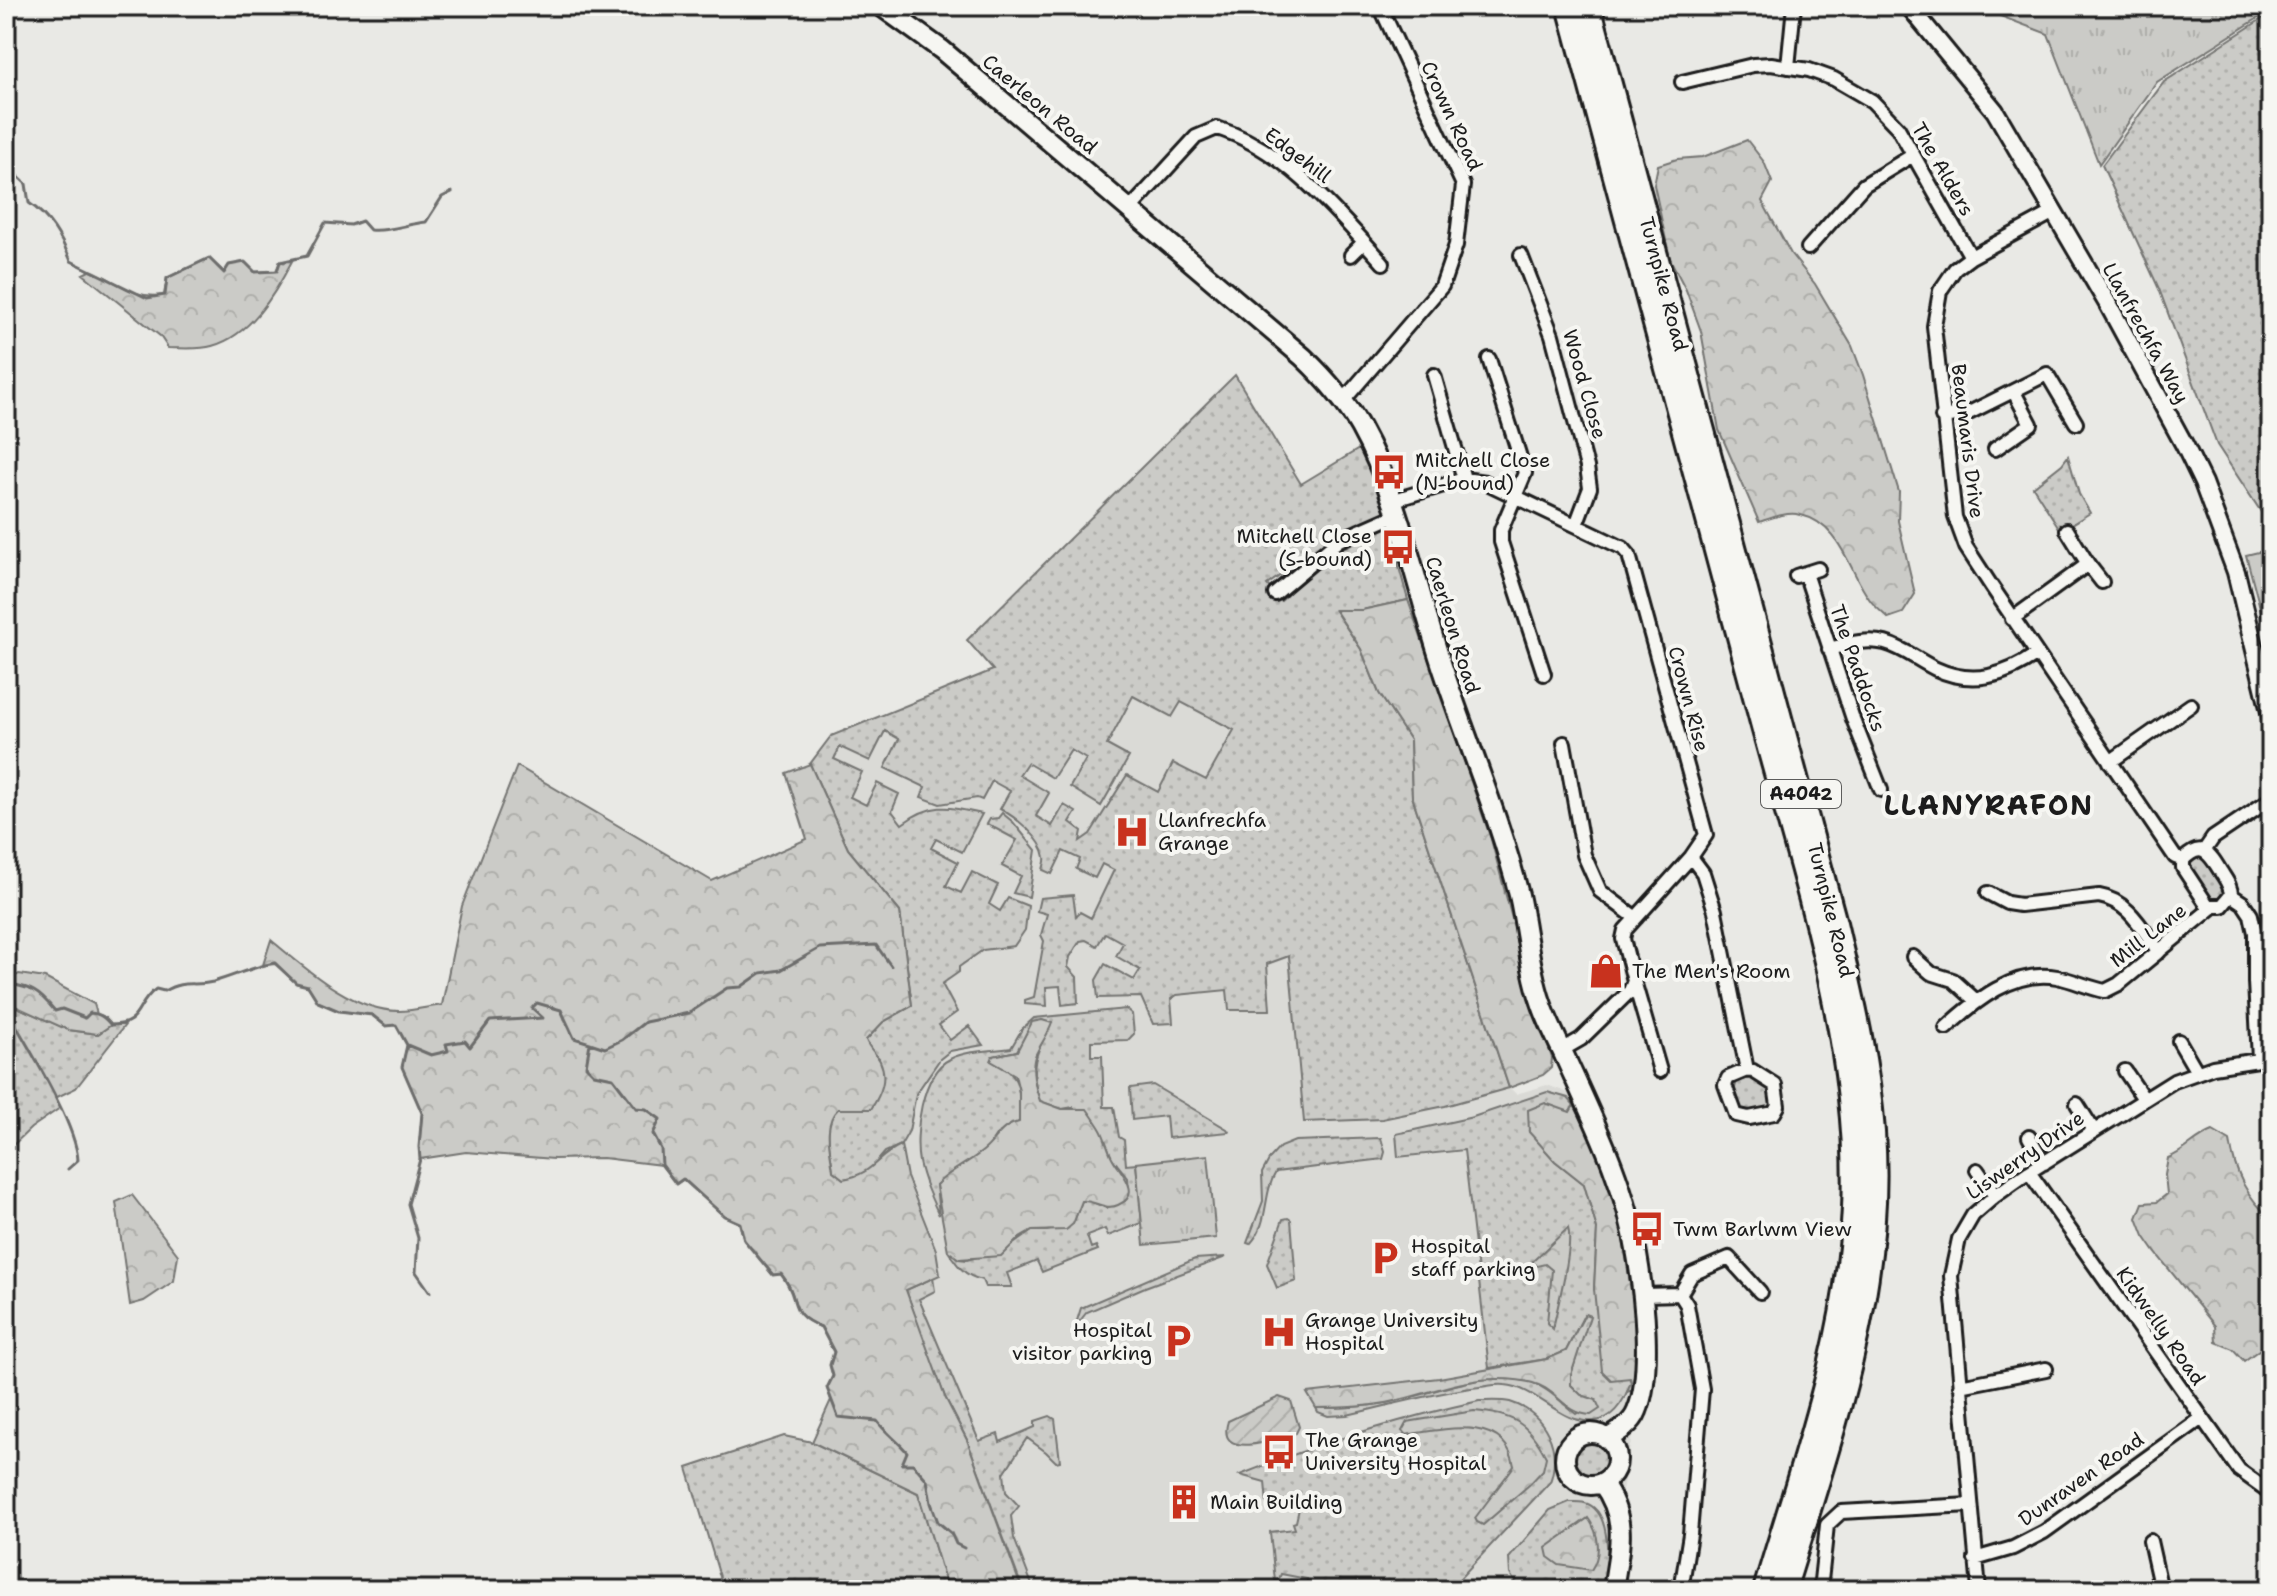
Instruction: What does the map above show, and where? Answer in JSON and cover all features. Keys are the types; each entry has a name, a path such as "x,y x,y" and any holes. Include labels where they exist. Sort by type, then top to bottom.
{"highway":[{"name":"Turnpike Road","path":"1569,6 1816,927 1850,1091 1854,1135 1854,1207 1846,1283 1819,1407 1765,1590"},
{"name":"Turnpike Road","path":"1589,6 1835,923 1855,1009 1869,1091 1874,1213 1859,1323 1838,1411 1784,1590"}],"main road":[{"name":"Caerleon Road","path":"881,6 942,50 1303,357 1328,381 1369,443 1519,895 1540,1001 1619,1182 1637,1253 1645,1324 1641,1397 1636,1414 1626,1426 1607,1439"},
{"path":"1593,1433 1607,1439 1613,1446 1617,1461 1610,1476 1602,1483 1588,1485 1572,1477 1567,1470 1565,1452 1576,1438 1584,1434 1593,1433"},
{"path":"1602,1483 1618,1508 1620,1531 1613,1590"}],"street":[{"name":"Crown Road","path":"1343,401 1442,286 1456,245 1463,185 1380,6"},
{"path":"1788,67 1794,6"},
{"name":"Llanfrechfa Way","path":"1909,6 1995,111 2109,306 2203,483 2236,572 2271,716"},
{"name":"The Alders","path":"1682,82 1753,65 1788,67 1834,79 1872,101 1898,128 1971,257"},
{"name":"Edgehill","path":"1130,209 1196,137 1217,128 1235,134 1273,157 1332,206 1383,263"},
{"path":"1808,248 1864,185 1913,155"},
{"name":"Beaumaris Drive","path":"2054,212 1971,257 1955,269 1945,280 1935,310 1942,417 1958,530 2012,619 2175,857 2183,860 2183,868 2202,899 2213,907"},
{"path":"1351,255 1364,242"},
{"name":"Wood Close","path":"1521,255 1552,335 1587,467 1590,488 1576,525"},
{"path":"1489,359 1525,473 1501,530 1501,542 1544,674"},
{"path":"1942,417 1969,413 2047,374 2076,423"},
{"path":"1275,594 1339,540 1393,508 1464,479 1434,375"},
{"path":"1995,449 2031,424 2014,392"},
{"name":"Crown Rise","path":"1464,479 1485,482 1623,548 1629,555 1706,835 1691,857 1625,930 1623,939 1660,1071"},
{"path":"2067,530 2102,582"},
{"path":"2012,619 2088,564"},
{"name":"The Paddocks","path":"1806,572 1870,778 1881,790"},
{"path":"1829,649 1859,642 1886,643 1938,670 1959,677 1981,678 2002,674 2037,654"},
{"path":"2110,762 2191,705"},
{"path":"1564,743 1584,855 1600,891 1636,918"},
{"path":"2204,851 2213,838 2271,799"},
{"path":"2183,860 2190,853 2204,851 2211,856 2231,888 2231,895 2243,903 2251,915 2255,933 2255,982 2265,1058"},
{"path":"1691,857 1703,873 1715,911 1747,1070"},
{"path":"1988,893 2007,903 2020,905 2109,897 2125,906 2159,952"},
{"name":"Mill Lane","path":"1975,1000 2006,985 2043,976 2105,991 2119,984 2213,907 2222,906 2231,895"},
{"path":"1913,957 1931,973 1953,980 1975,1000 1946,1028"},
{"path":"1562,1050 1581,1039 1630,991 1634,981"},
{"path":"2179,1041 2197,1072"},
{"name":"Liswerry Drive","path":"1979,1590 1952,1295 1952,1265 1966,1226 1995,1196 2144,1099 2197,1072 2265,1058"},
{"path":"1747,1070 1775,1085 1778,1110 1774,1113 1749,1118 1736,1115 1725,1085 1728,1078 1747,1070"},
{"path":"2125,1071 2144,1099"},
{"path":"2077,1104 2094,1131"},
{"path":"2029,1137 2044,1163"},
{"path":"1977,1170 1995,1196"},
{"name":"Kidwelly Road","path":"2029,1172 2239,1470 2250,1481 2271,1493"},
{"path":"1680,1294 1692,1274 1729,1258 1760,1292"},
{"path":"1643,1295 1680,1294"},
{"path":"1680,1294 1687,1305 1702,1389 1690,1534 1681,1590"},
{"path":"1960,1386 2046,1369"},
{"name":"Dunraven Road","path":"1975,1559 2013,1548 2044,1532 2202,1418"},
{"path":"1821,1581 1827,1525 1841,1512 1970,1505"},
{"path":"2150,1541 2161,1590"}],"shaded area":[{"path":"1235,375 1262,580 1281,601 1299,593 1379,693 1410,740 1412,796 1509,1087 1516,1094 1547,1085 1571,1094 1592,1133 1620,1206 1637,1312 1636,1414 1604,1590 1022,1590 906,1290 940,1274 936,1250 907,1177 832,816 810,764 831,736 993,670 967,640"}],"green space":[{"path":"1989,6 2271,6 2271,10 2157,82 2099,164 2048,34 2000,16"},
{"path":"2271,13 2271,527 2217,445 2159,289 2102,165 2164,82"},
{"path":"1747,140 1764,162 1772,182 1762,201 1791,254 1815,284 1852,346 1899,492 1898,521 1915,594 1903,613 1888,618 1870,600 1843,550 1826,528 1815,520 1796,514 1759,522 1719,430 1701,331 1686,290 1670,259 1654,185 1658,165 1677,159 1703,157"},
{"path":"209,258 224,272 229,265 245,262 255,272 276,271 280,262 292,261 278,287 250,323 226,341 202,348 168,348 160,336 83,274 91,270 134,292 164,295 167,278"},
{"name":"Llanfrechfa Grange","path":"1235,375 1301,484 1359,449 1368,456 1389,513 1323,545 1267,585 1281,601 1302,576 1324,559 1388,527 1408,600 1362,610 1335,611 1361,649 1379,693 1410,740 1412,796 1509,1088 1382,1119 1304,1122 1289,956 1267,964 1270,1010 1229,1010 1227,990 1177,995 1171,999 1173,1023 1153,1024 1141,997 1098,998 1096,980 1105,964 1134,980 1140,970 1116,956 1123,943 1105,933 1097,946 1086,940 1080,941 1070,957 1068,967 1077,977 1078,1003 1062,1005 1060,986 1046,987 1047,1006 1025,1004 1025,1000 1034,997 1044,941 1041,935 1047,914 1037,911 1040,898 1073,895 1076,916 1080,912 1091,918 1114,870 1102,864 1095,878 1076,869 1080,859 1063,851 1052,874 1043,870 1045,859 1039,843 1020,823 1000,809 1010,791 992,781 982,800 977,798 940,804 921,797 925,787 885,768 899,739 885,731 870,761 840,747 834,759 862,772 850,797 866,805 877,783 899,794 892,811 902,824 931,809 959,809 982,814 962,852 936,839 931,848 958,862 946,886 961,893 972,872 998,885 989,904 1000,911 1008,898 1028,906 1025,930 1014,946 983,950 942,984 957,1012 939,1025 950,1040 969,1026 983,1045 950,1051 940,1059 916,1094 909,1131 901,1145 885,1152 869,1171 860,1176 843,1179 833,1171 829,1138 832,1115 837,1109 871,1109 879,1058 869,1049 866,1040 883,1022 912,1006 900,912 848,849 810,764 831,736 993,670 967,640","holes":["1133,696 1172,717 1181,702 1234,730 1206,780 1173,763 1158,792 1127,775 1090,834 1080,841 1082,831 1070,822 1076,812 1064,805 1052,826 1036,816 1049,793 1019,775 1027,763 1053,778 1071,750 1086,759 1070,787 1101,806 1129,757 1107,745"]},
{"path":"2068,456 2079,494 2090,513 2061,531 2033,487"},
{"path":"2271,549 2271,649 2246,555"},
{"path":"1408,600 1491,839 1538,1017 1552,1058 1551,1068 1543,1075 1509,1088 1412,796 1410,740 1379,693 1361,649 1335,610 1362,610"},
{"path":"810,764 848,849 900,912 912,1006 883,1022 866,1040 882,1067 882,1086 871,1109 838,1109 833,1115 829,1138 833,1171 843,1179 853,1177 901,1145 907,1177 936,1250 940,1275 906,1290 945,1397 967,1440 1022,1590 948,1590 918,1493 812,1442 831,1400 827,1388 833,1376 830,1365 834,1352 821,1327 798,1311 788,1283 781,1274 773,1275 744,1240 739,1223 724,1216 684,1179 676,1184 661,1165 603,1158 554,1159 466,1152 420,1159 422,1113 402,1067 407,1045 396,1025 386,1026 372,1015 339,1011 318,1002 308,986 296,983 275,964 263,965 271,940 330,986 364,1004 399,1011 442,1005 462,906 517,766 712,881 807,839 786,773"},
{"path":"1002,813 1036,850 1029,897 1013,893 1021,876 1002,866 1017,840 987,824"},
{"path":"2201,856 2210,861 2227,894 2214,905 2189,868 2191,861"},
{"path":"19,974 45,978 94,1004 97,1014 111,1025 98,1034 68,1030 6,1002 6,982"},
{"path":"6,1002 69,1030 98,1034 111,1025 125,1025 76,1088 55,1098 60,1108 31,1128 6,1152"},
{"path":"1126,1009 1132,1014 1134,1034 1128,1040 1091,1041 1091,1056 1102,1056 1104,1107 1114,1107 1119,1137 1124,1140 1126,1165 1136,1164 1142,1223 1108,1236 1105,1229 1087,1236 1091,1248 1096,1246 1098,1250 1042,1272 1037,1261 1007,1273 1012,1287 985,1287 982,1280 962,1269 948,1251 959,1259 967,1260 1006,1249 1032,1231 1047,1231 1073,1224 1082,1201 1088,1200 1106,1208 1125,1201 1129,1191 1128,1178 1111,1157 1108,1147 1073,1107 1062,1109 1040,1101 1036,1089 1035,1061 1051,1024 1042,1020 1017,1051 993,1056 1010,1072 1017,1084 1019,1122 997,1134 988,1148 936,1185 939,1215 923,1176 918,1150 919,1121 932,1077 940,1066 957,1056 1011,1048 1022,1029 1034,1018"},
{"path":"1042,1020 1052,1023 1033,1065 1040,1101 1062,1109 1087,1109 1128,1183 1129,1195 1113,1207 1082,1201 1073,1224 1066,1230 1032,1231 1018,1239 1001,1256 959,1259 948,1251 936,1185 984,1150 1003,1130 1019,1122 1019,1091 1015,1075 991,1061 993,1056 1017,1051 1032,1022"},
{"path":"1756,1078 1772,1089 1773,1102 1767,1109 1742,1112 1734,1091 1737,1081"},
{"path":"1153,1085 1229,1132 1168,1138 1166,1116 1132,1120 1130,1088"},
{"path":"1547,1092 1568,1098 1574,1105 1570,1112 1529,1131 1555,1161 1584,1184 1597,1229 1594,1289 1631,1382 1618,1407 1602,1419 1582,1421 1560,1412 1528,1392 1499,1385 1447,1392 1347,1415 1328,1416 1318,1412 1316,1408 1381,1404 1496,1378 1531,1382 1576,1414 1596,1400 1581,1395 1571,1385 1571,1375 1589,1316 1584,1315 1566,1351 1547,1359 1489,1368 1464,1150 1398,1157 1396,1134 1473,1117"},
{"path":"1545,1103 1570,1112 1574,1105 1592,1139 1619,1213 1635,1315 1637,1389 1627,1392 1630,1378 1611,1380 1602,1371 1594,1289 1597,1229 1584,1184 1555,1161 1529,1132 1528,1110"},
{"path":"2213,1131 2230,1141 2243,1184 2271,1219 2271,1341 2244,1361 2233,1349 2216,1342 2215,1326 2155,1252 2137,1218 2143,1203 2157,1202 2167,1194 2165,1175 2168,1158"},
{"path":"1381,1138 1385,1152 1383,1159 1276,1172 1261,1227 1250,1244 1247,1243 1263,1201 1262,1173 1280,1147 1295,1141"},
{"path":"1208,1155 1216,1238 1144,1245 1136,1163"},
{"path":"132,1195 178,1255 174,1281 144,1301 130,1305 116,1202"},
{"path":"1283,1219 1291,1220 1296,1281 1277,1288 1267,1264"},
{"path":"1568,1228 1567,1262 1553,1329 1547,1323 1552,1270 1545,1264 1537,1266 1532,1262"},
{"path":"1226,1257 1087,1312 1075,1327 1081,1308 1195,1259"},
{"path":"933,1278 935,1291 919,1299 979,1441 998,1434 1000,1442 1035,1427 1035,1421 1050,1416 1055,1419 1060,1461 1056,1462 1027,1438 1004,1473 1006,1492 1019,1506 1011,1516 1014,1538 1034,1590 1023,1590 967,1440 945,1397 906,1290"},
{"path":"1585,1314 1590,1316 1571,1375 1571,1385 1581,1395 1596,1400 1600,1409 1591,1415 1572,1409 1540,1385 1516,1380 1472,1381 1395,1401 1356,1407 1316,1408 1307,1393 1439,1378 1547,1359 1566,1351"},
{"path":"1279,1397 1291,1401 1299,1427 1296,1433 1250,1445 1231,1441 1226,1434 1228,1421"},
{"path":"1479,1401 1510,1402 1533,1414 1548,1433 1554,1457 1553,1469 1550,1482 1449,1590 1306,1590 1307,1579 1281,1574 1275,1581 1270,1532 1295,1529 1293,1523 1296,1522 1300,1504 1273,1498 1272,1505 1267,1504 1265,1482 1240,1475 1358,1433"},
{"path":"1474,1411 1518,1422 1532,1435 1546,1457 1543,1470 1483,1525 1475,1518 1514,1466 1509,1449 1499,1438 1471,1429 1454,1428 1406,1435 1402,1431 1407,1422"},
{"path":"784,1436 812,1442 918,1493 948,1590 724,1590 687,1468"},
{"path":"1591,1441 1604,1447 1610,1460 1604,1473 1591,1479 1578,1473 1572,1460 1578,1447"},
{"path":"1569,1502 1588,1504 1602,1519 1607,1543 1604,1590 1587,1590 1559,1580 1532,1590 1520,1590 1510,1574 1509,1558 1550,1510"},
{"path":"1588,1518 1598,1544 1597,1557 1591,1570 1559,1565 1548,1557 1546,1548"}],"waterway":[{"path":"6,165 26,184 29,203 54,228 71,261 147,298 165,295 167,278 209,258 224,273 229,265 245,262 255,272 277,271 280,262 307,256 325,223 351,225 362,221 370,230 377,230 426,222 442,197 452,192"},
{"path":"590,1043 605,1048 622,1040 645,1022 689,1013 727,988 741,987 761,973 781,970 820,948 876,945 891,966"},
{"path":"6,983 34,991 55,1011 62,1009 85,1018 90,1013 97,1014 111,1025 134,1018 156,989 164,991 183,984 213,982 275,963 296,983 308,986 318,1002 339,1011 372,1015 386,1026 396,1025 407,1045 431,1055 448,1051 446,1044 465,1041 470,1047 490,1021 543,1018 532,1008 537,1003 561,1010 574,1038 590,1043 586,1066 594,1074 613,1078 636,1108 646,1109 660,1119 653,1134 661,1149 662,1165 676,1184 683,1179 724,1216 740,1223 744,1240 773,1275 781,1274 787,1283 798,1311 821,1327 834,1352 830,1365 833,1376 827,1388 838,1417 877,1421 907,1452 902,1464 913,1464 927,1480 938,1522 951,1533 956,1544 964,1548"},
{"path":"6,1008 69,1126 78,1160 68,1169"},
{"path":"407,1045 402,1067 422,1113 420,1159 408,1204 418,1238 416,1272 430,1292"}],"place":[{"name":"Mitchell Close (N-bound)","path":"1389,472"},
{"name":"Mitchell Close (S-bound)","path":"1398,547"},
{"name":"Llanfrechfa Grange","path":"1132,832"},
{"name":"The Men's Room","path":"1606,971"},
{"name":"Twm Barlwm View","path":"1647,1229"},
{"name":"Hospital staff parking","path":"1385,1258"},
{"name":"Grange University Hospital","path":"1279,1332"},
{"name":"Hospital visitor parking","path":"1178,1341"},
{"name":"The Grange University Hospital","path":"1279,1452"},
{"name":"Main Building","path":"1184,1502"}],"district":[{"name":"LLANYRAFON","path":"1989,805"}]}
